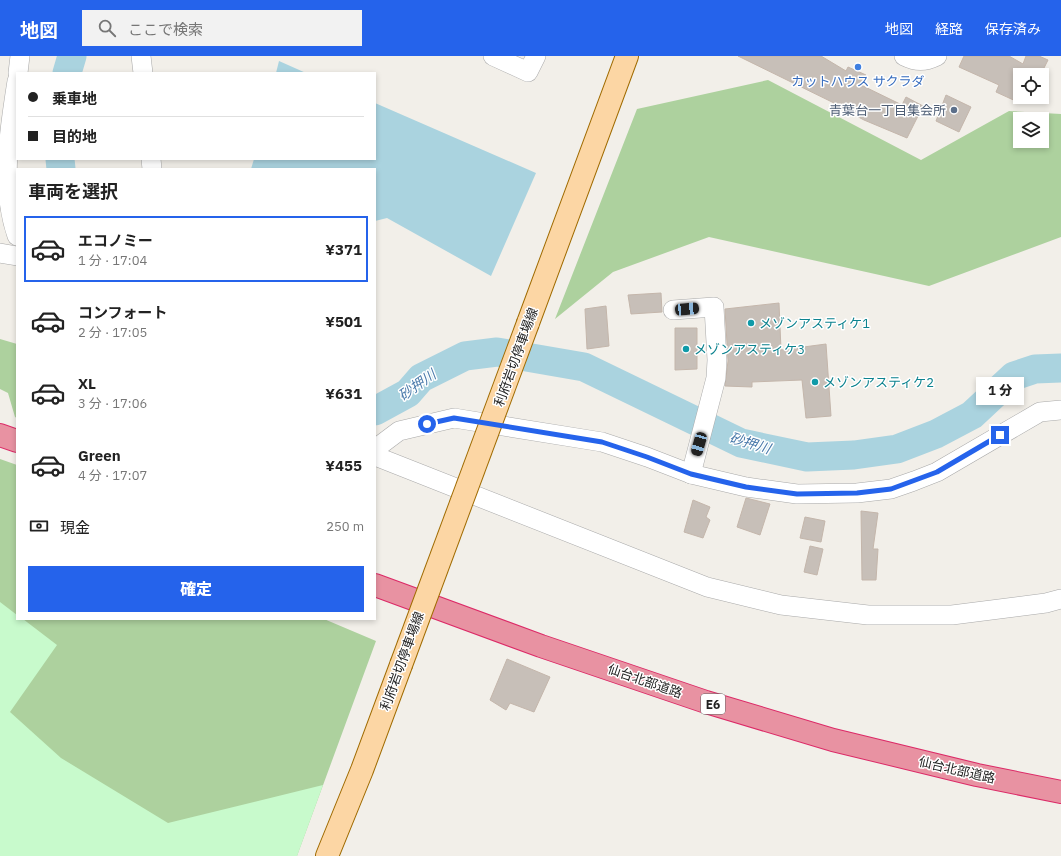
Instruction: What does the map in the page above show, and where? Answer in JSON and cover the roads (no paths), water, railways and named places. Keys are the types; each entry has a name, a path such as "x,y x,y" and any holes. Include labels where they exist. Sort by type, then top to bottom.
{"highway":[{"path":"0,434 16,441"},
{"name":"仙台北部道路","path":"376,585 541,646 706,702 833,740 977,775 1061,792"}],"main road":[{"name":"利府岩切停車場線","path":"327,856 362,770 627,56"},
{"name":"利府岩切停車場線","path":"340,856 348,830 362,770"}],"street":[{"path":"18,72 20,56"},
{"path":"141,56 143,72"},
{"path":"493,56 528,72 536,56"},
{"path":"904,56 914,61 929,60 937,56"},
{"path":"16,87 6,152 6,194 12,223 16,233"},
{"path":"0,253 16,256"},
{"path":"673,310 714,307 717,360 716,378 691,474"},
{"path":"376,448 399,431 454,418 602,442 691,474 746,487 797,494 857,493 891,489 937,472 1040,412 1061,410"},
{"path":"376,456 707,587 781,605 868,616 952,614 1046,603 1061,599"}],"water":[{"path":"279,61 304,72 276,72"},
{"path":"376,103 536,173 491,276 387,218 376,221 376,168 251,168 254,160 376,160"}],"waterway":[{"name":"砂押川","path":"67,72 72,56"},
{"name":"砂押川","path":"60,160 61,168"},
{"name":"砂押川","path":"376,410 408,393 421,378 465,356 497,352 584,367 741,443 807,457 854,455 897,449 936,434 972,415 1014,376 1035,369 1061,368"}],"place":[{"name":"カットハウス サクラダ","path":"858,67"},
{"name":"青葉台一丁目集会所","path":"954,110"},
{"name":"メゾンアスティケ1","path":"751,323"},
{"name":"メゾンアスティケ3","path":"686,349"},
{"name":"メゾンアスティケ2","path":"815,382"}]}
